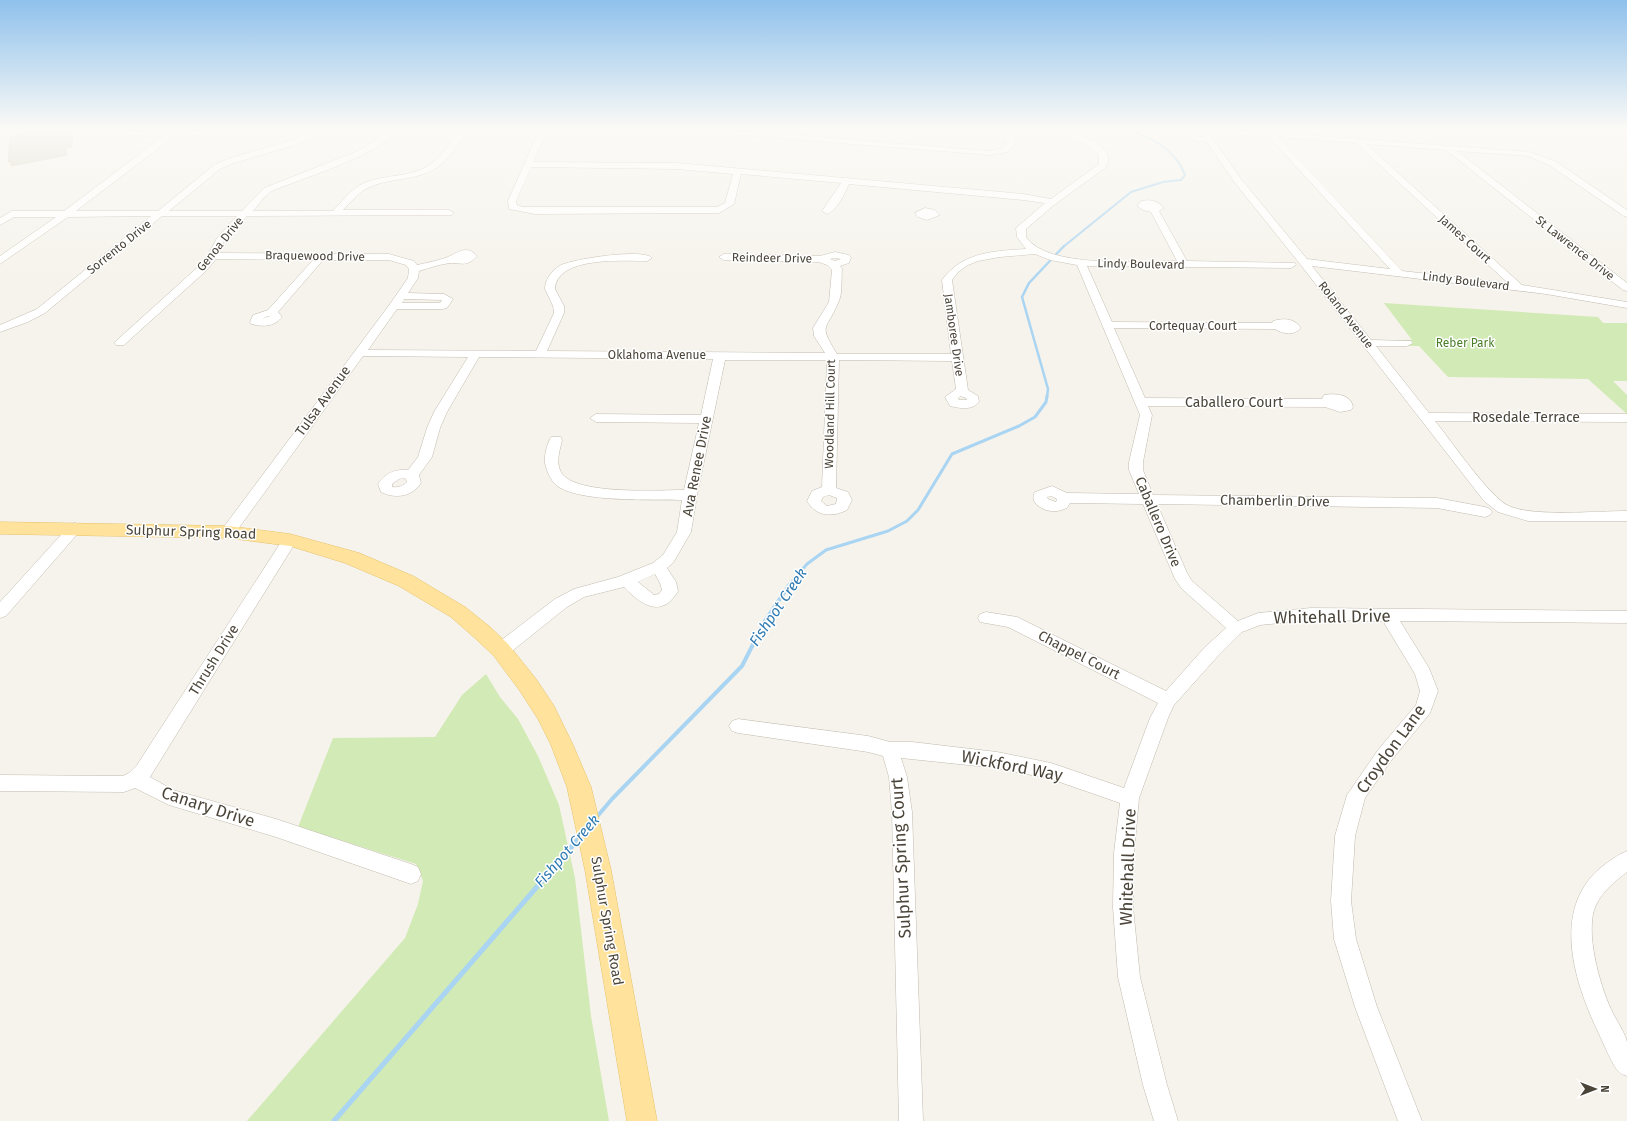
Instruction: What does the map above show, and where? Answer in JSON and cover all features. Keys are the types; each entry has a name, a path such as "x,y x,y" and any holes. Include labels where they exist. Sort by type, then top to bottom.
{"main road":[{"name":"Sulphur Spring Road","path":"0,528 75,528 228,532 290,540 352,558 406,581 458,612 501,650 528,684 546,713 562,745 579,787 598,870 642,1121"}],"street":[{"path":"0,261 111,180"},
{"name":"Sorrento Drive","path":"0,329 24,320 41,311 199,180"},
{"name":"Genoa Drive","path":"120,343 203,268 213,256 220,240 271,187 289,180"},
{"path":"336,212 362,187 383,180"},
{"path":"522,180 512,201 512,207 516,209 534,211 719,210 729,204 735,180"},
{"path":"827,211 838,197 847,180"},
{"path":"848,180 932,200 1024,197 1052,202 1082,180"},
{"name":"Roland Avenue","path":"1237,180 1304,262 1489,498 1503,509 1528,516 1627,516"},
{"path":"1314,180 1398,272"},
{"name":"James Court","path":"1401,180 1519,288"},
{"name":"St Lawrence Drive","path":"1489,180 1627,288"},
{"path":"1577,180 1627,214"},
{"name":"Lindy Boulevard","path":"1052,202 1023,224 1020,232 1022,239 1028,247 1040,253 1076,262 1291,265"},
{"path":"1154,210 1184,264"},
{"path":"0,222 12,214 336,212 449,213"},
{"name":"Jamboree Drive","path":"962,392 956,358 947,284 950,276 958,267 985,256 1040,253"},
{"name":"Braquewood Drive","path":"213,256 389,257 410,263 414,268"},
{"path":"271,313 321,256"},
{"name":"Reindeer Drive","path":"724,257 820,259"},
{"path":"540,354 560,309 551,293 549,286 557,273 567,266 586,260 601,258 647,258"},
{"name":"Woodland Hill Court","path":"820,259 834,265 837,269 834,302 819,328 820,336 833,356 829,490"},
{"path":"414,268 451,260"},
{"name":"Caballero Drive","path":"1076,262 1109,325 1142,402 1146,415 1146,423 1136,462 1136,470 1180,575 1187,585 1236,628"},
{"name":"Lindy Boulevard","path":"1304,262 1398,272 1519,288 1627,305"},
{"name":"Tulsa Avenue","path":"228,532 358,352 394,306 413,278 414,268"},
{"path":"394,306 444,306 448,299 444,297 401,296"},
{"name":"Cortequay Court","path":"1109,325 1276,326"},
{"path":"1368,343 1407,343"},
{"name":"Oklahoma Avenue","path":"358,352 475,355 540,354 956,358"},
{"path":"411,475 419,469 426,456 435,424 475,355"},
{"name":"Ava Renee Drive","path":"501,650 561,603 579,593 626,580 658,567 668,559 684,532 690,495 720,356"},
{"name":"Caballero Court","path":"1142,402 1327,403"},
{"name":"Rosedale Terrace","path":"1426,417 1627,418"},
{"path":"596,418 706,419"},
{"path":"556,440 551,452 550,460 552,468 556,476 572,488 601,494 690,495"},
{"name":"Chamberlin Drive","path":"1064,498 1438,503 1485,512"},
{"path":"0,612 75,528"},
{"name":"Thrush Drive","path":"136,779 144,771 290,540"},
{"path":"626,580 648,600 653,602 664,598 670,591 668,582 658,567"},
{"name":"Whitehall Drive","path":"1166,1121 1155,1085 1129,977 1123,907 1124,853 1130,798 1160,718 1168,700 1211,652 1236,628 1271,617 1311,614 1627,617"},
{"name":"Croydon Lane","path":"1388,615 1423,673 1429,691 1424,708 1384,756 1356,795 1345,836 1341,901 1345,939 1364,1000 1410,1121"},
{"name":"Chappel Court","path":"986,618 1011,621 1168,700"},
{"path":"738,726 868,744 890,750"},
{"name":"Wickford Way","path":"890,750 912,750 1005,762 1051,771 1130,798"},
{"name":"Sulphur Spring Court","path":"890,750 898,777 902,812 910,1121"},
{"path":"2,785 124,784 136,779"},
{"name":"Canary Drive","path":"136,779 169,797 276,828 411,874"},
{"path":"1627,860 1608,874 1587,900 1583,915 1582,931 1585,970 1594,1001 1627,1064"}],"green space":[{"name":"Reber Park","path":"1384,303 1598,317 1603,323 1627,323 1627,381 1613,381 1627,395 1627,414 1588,379 1448,377 1419,346 1400,346 1395,340 1412,340"},
{"path":"486,674 500,697 518,719 538,756 559,805 575,878 591,1016 609,1121 247,1121 405,938 418,904 423,881 416,864 298,827 333,738 435,737 462,695"}],"waterway":[{"name":"Fishpot Creek","path":"1063,247 1131,192 1163,182 1178,180"},
{"name":"Fishpot Creek","path":"1047,397 1048,389 1022,297 1029,283 1063,247"},
{"name":"Fishpot Creek","path":"789,585 807,564 826,550 888,531 907,521 918,510 952,454 1019,426 1035,417 1046,402 1047,396"},
{"name":"Fishpot Creek","path":"595,819 612,799 742,666 765,621 790,584"},
{"name":"Fishpot Creek","path":"334,1121 581,836"}]}
